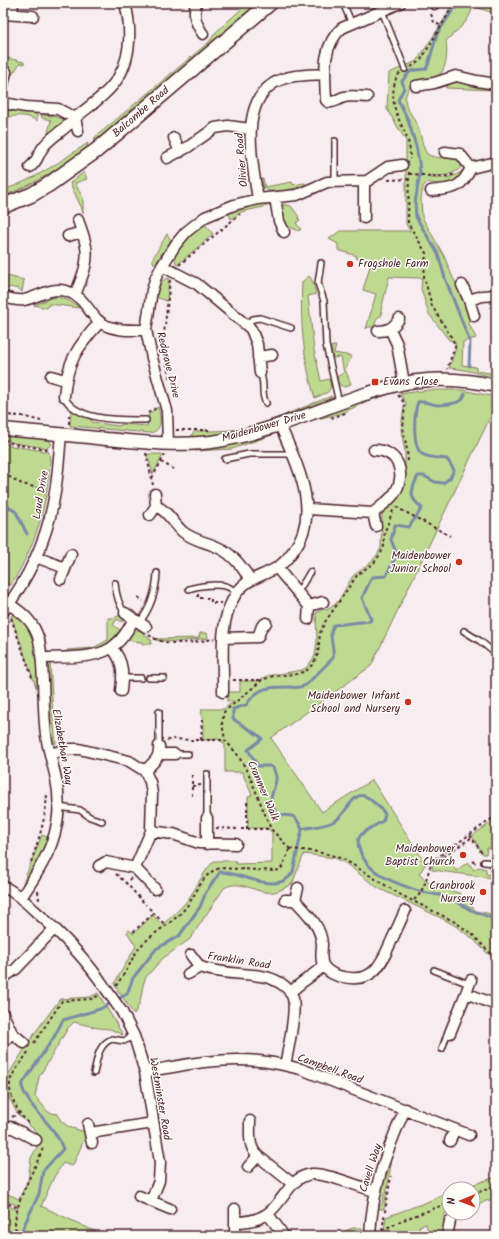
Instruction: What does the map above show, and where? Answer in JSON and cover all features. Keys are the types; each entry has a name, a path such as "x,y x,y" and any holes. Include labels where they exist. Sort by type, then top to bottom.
{"main road":[{"name":"Balcombe Road","path":"3,206 31,195 48,186 91,154 270,3"}],"street":[{"path":"13,3 7,14 32,16"},
{"path":"30,167 36,162 44,146 107,91 117,80 127,56 129,40 128,18 125,3"},
{"path":"368,97 348,96 334,102 328,102 326,100 326,53 332,40 339,31 400,3"},
{"path":"192,6 196,22 204,34"},
{"path":"3,85 6,72"},
{"name":"Olivier Road","path":"258,199 251,149 250,129 254,112 261,96 266,89 281,80 297,76 325,74"},
{"path":"416,86 434,83 456,76 496,84"},
{"path":"3,103 26,107 58,109 75,118 78,131"},
{"path":"167,158 180,152 215,128 228,126 250,129"},
{"path":"174,138 180,152"},
{"path":"445,152 460,154 470,166"},
{"path":"470,166 496,162"},
{"name":"Redgrave Drive","path":"167,448 168,422 164,400 146,330 152,290 162,266 176,244 186,232 206,217 234,205 258,199 296,195 323,183 364,182 370,180 388,167 402,165"},
{"path":"431,191 451,188 459,185 466,179 470,166"},
{"path":"364,182 364,218"},
{"path":"275,198 279,221 284,232"},
{"path":"75,295 83,275 87,247 78,220"},
{"path":"68,236 82,232"},
{"path":"162,266 197,284 230,313 249,327 256,338 260,373"},
{"path":"462,286 469,300 474,316"},
{"path":"3,297 24,300 49,290 64,290 80,298 100,322 106,326 115,329 146,330"},
{"path":"469,300 482,296 496,295"},
{"path":"378,330 390,329 399,319"},
{"path":"67,400 65,380 69,367 77,350 100,322"},
{"path":"390,329 397,344 404,383"},
{"path":"258,356 272,355"},
{"name":"Maidenbower Drive","path":"3,429 64,431 167,448 218,441 280,425 374,391 449,374 473,382 496,386"},
{"path":"51,376 65,380"},
{"path":"223,692 224,624 230,606 237,592 250,579 277,568 287,558 296,547 304,528 308,509 306,493 280,425"},
{"name":"Laud Drive","path":"6,611 36,557 46,530 54,500 64,431"},
{"path":"308,509 373,513 395,492 399,475 397,462 392,455 382,450 374,450"},
{"path":"150,515 156,506 155,494"},
{"path":"156,506 164,510 183,532 191,537 225,551 237,561 250,579"},
{"path":"373,513 376,526"},
{"path":"61,579 71,554"},
{"path":"36,557 65,568"},
{"path":"277,568 309,606 308,619"},
{"path":"309,606 323,602"},
{"name":"Elizabethan Way","path":"6,611 23,613 34,626 39,640 42,658 43,708 46,736 57,780 58,807 55,834 50,849 38,873 21,898"},
{"path":"42,658 88,655 112,648 140,623 126,613"},
{"path":"223,638 258,637 262,626 266,623"},
{"path":"112,648 121,661 122,691"},
{"path":"50,754 74,748 129,761 145,771 150,782 152,793 151,831 136,870"},
{"path":"145,771 157,759 159,750 175,754"},
{"path":"207,818 207,844"},
{"path":"151,831 173,834 193,842 207,844 236,844"},
{"path":"100,866 106,862 136,870 155,889"},
{"name":"Westminster Road","path":"3,886 21,898 55,928 86,960 109,989 134,1036 145,1072 160,1167 159,1181 151,1201"},
{"path":"295,900 298,888"},
{"path":"285,900 295,900 306,911 318,927 321,934 321,960 323,966 334,974 348,978 370,975 380,965 399,915"},
{"path":"3,978 16,969 55,928"},
{"name":"Franklin Road","path":"191,955 200,967 213,971 269,978 279,982 290,993"},
{"path":"285,1065 293,1008 290,993 301,982 323,966"},
{"name":"Franklin Road","path":"188,974 200,967"},
{"path":"450,1033 469,986 496,1005"},
{"path":"3,1014 12,1033 29,1046"},
{"path":"3,1042 12,1033"},
{"name":"Campbell Road","path":"145,1072 197,1062 232,1060 260,1061 285,1065 301,1069 469,1135"},
{"name":"Cavell Way","path":"370,1236 375,1191 384,1160 405,1109"},
{"path":"250,1121 250,1144 255,1154 293,1184"},
{"path":"90,1133 153,1123"},
{"path":"3,1129 11,1127 16,1128 39,1141"},
{"path":"450,1141 454,1130"},
{"path":"248,1167 258,1156"},
{"path":"235,1222 255,1220 268,1214 293,1184 303,1176 319,1174 375,1191"},
{"path":"138,1196 170,1209"},
{"path":"235,1209 235,1236"},
{"path":"268,1214 284,1236"},
{"path":"447,1236 450,1221"}],"lane":[{"path":"343,3 352,24"},
{"path":"382,11 405,69"},
{"path":"335,141 335,182"},
{"path":"321,263 318,283 324,301 326,345 339,403"},
{"path":"249,327 251,320 260,318 291,328"},
{"path":"260,373 264,382 263,399 266,403"},
{"path":"67,400 82,412 92,416 122,420 146,420"},
{"path":"225,459 249,454 292,454"},
{"path":"296,592 301,587 310,572"},
{"path":"140,623 151,606 157,573"},
{"path":"115,583 117,598 122,609 126,613"},
{"path":"189,589 198,586 226,586 237,592"},
{"path":"464,631 480,641 496,654"},
{"path":"122,678 141,678"},
{"path":"149,678 164,678"},
{"path":"159,712 159,750"},
{"path":"175,754 188,754"},
{"path":"207,774 207,818"},
{"path":"58,807 80,810 90,817 102,821"},
{"path":"434,970 469,986"},
{"path":"442,1049 447,1034 450,1033"},
{"path":"94,1073 103,1044 112,1039 124,1041 134,1036"}],"path":[{"path":"432,5 434,22 441,26"},
{"path":"442,370 449,374 455,347 453,340 432,306 424,277 426,253 408,223 409,174 426,175 435,178 446,177 460,172 464,166 470,166"},
{"path":"380,173 385,180 409,179"},
{"path":"172,388 163,343 170,279 179,265 241,213"},
{"path":"64,431 70,416 67,400"},
{"path":"146,420 148,413 164,400"},
{"path":"3,415 22,416 43,422"},
{"path":"174,425 174,430 213,430"},
{"path":"3,440 13,444 46,449 51,453"},
{"path":"140,451 146,451 152,479 167,448"},
{"path":"161,462 175,470"},
{"path":"3,475 6,475 22,484 48,490 47,497"},
{"path":"395,506 450,536"},
{"path":"224,680 262,680 273,676 297,674 306,670 313,664 318,654 320,633 325,622 358,574 374,563 381,553 384,546 384,537 388,523"},
{"path":"198,586 198,598 211,598 211,603 224,603 230,606"},
{"path":"6,611 11,618 33,683"},
{"path":"140,623 143,631 157,641 182,644 223,638"},
{"path":"159,750 170,739 225,740 222,723 224,712 262,680"},
{"path":"201,740 202,720"},
{"name":"Cranmer Walk","path":"225,740 237,754 248,772 271,829 290,849"},
{"path":"192,775 192,798"},
{"path":"29,867 44,820 47,788"},
{"path":"247,802 247,829"},
{"path":"414,900 424,886 432,861 496,816"},
{"path":"207,828 271,829"},
{"path":"470,835 483,856"},
{"path":"448,859 446,860 444,856 471,838"},
{"path":"32,1127 19,1113 10,1087 13,1076 29,1046 62,1001 91,999 109,989 125,973 139,948 147,940 178,917 210,872 216,869 281,870 290,849 336,856 345,860 401,895 414,900 456,922 489,952 496,956"},
{"path":"136,870 126,883 146,905"},
{"path":"495,886 496,882"},
{"path":"38,886 39,904"},
{"path":"149,908 166,926"},
{"path":"133,932 154,913"},
{"path":"27,1236 15,1228 15,1222 18,1208 42,1148 39,1141"},
{"path":"381,1236 391,1175"},
{"path":"481,1191 496,1186"},
{"path":"3,1201 18,1208"},
{"path":"370,1236 408,1218 441,1206"}],"green space":[{"path":"248,3 257,3 139,106 99,139 94,138 209,42 216,32"},
{"path":"451,3 496,3 496,14 473,6 468,18 462,26 446,41 447,57 442,72 434,79 414,82 408,89 405,101 419,130 427,154 435,157 461,161 463,165 453,173 440,176 431,175 431,178 448,177 456,175 463,170 462,176 449,184 427,182 423,187 421,199 422,217 444,256 453,278 464,297 470,318 468,322 476,338 463,342 462,365 476,367 476,371 496,374 496,378 449,368 456,348 455,342 449,340 429,314 421,289 422,278 389,277 381,310 382,315 377,318 374,327 368,327 366,329 376,294 363,290 371,263 356,258 357,256 338,250 338,244 329,239 340,231 410,231 406,224 406,141 387,109 389,73 417,61 447,15"},
{"path":"3,57 24,62 24,64 20,63 12,75 3,68"},
{"path":"457,81 494,87 493,90 446,88 446,84"},
{"path":"8,108 32,112 37,115 37,121 27,117 13,116 9,117 3,126 3,110"},
{"path":"41,115 54,116 65,120 47,137 51,120 42,118"},
{"path":"88,143 86,149 56,169 25,187 3,196 3,190 37,175"},
{"path":"84,172 87,179 75,183 83,198 83,213 70,183"},
{"path":"262,179 265,187 292,182 293,185 305,183 305,185 286,190 271,191 265,188"},
{"path":"272,202 272,205 241,212 231,219 228,212 252,204"},
{"path":"282,204 291,206 299,217 298,218 300,220 296,223 301,229 299,231 285,225 283,220 284,215 280,208"},
{"path":"205,224 213,234 177,265 175,260 179,248 189,236"},
{"path":"167,234 171,240 155,264 153,262 153,258"},
{"path":"7,276 24,280 22,292 19,289 9,287 7,289 5,288"},
{"path":"309,276 312,280 316,294 308,296 314,350 321,381 329,379 331,387 328,392 315,398 305,355 302,326 302,282"},
{"path":"169,278 167,301 156,297 161,283"},
{"path":"58,297 70,301 80,308 49,304 47,308 34,305 51,298"},
{"path":"336,346 334,353 352,356 345,369 351,384 345,387 341,386 338,382 338,376 344,373 341,357 333,358 331,347"},
{"path":"428,390 462,390 496,397 496,405 371,666 271,738 322,812 372,780 425,863 419,874 429,883 437,887 459,893 476,911 496,915 496,958 488,954 472,938 454,925 378,888 345,863 335,858 304,854 292,884 281,890 267,892 237,885 231,885 224,888 190,939 162,959 146,977 140,1002 134,1015 114,984 136,946 127,932 129,930 133,934 153,915 162,925 186,902 214,861 236,861 236,864 272,863 272,833 268,828 248,828 248,797 252,795 242,772 225,772 225,744 218,739 203,740 202,709 224,709 234,701 227,701 227,692 240,692 240,681 258,681 267,676 302,670 307,667 315,656 317,641 317,612 324,609 327,610 337,603 353,576 371,562 377,555 381,548 382,515 385,509 399,497 402,489 405,476 405,452 401,430 404,406 407,405 400,394"},
{"path":"388,392 387,395 365,402 343,413 311,419"},
{"path":"332,396 326,402 257,427 216,436 192,438 192,434 195,431 232,430 245,428"},
{"path":"158,407 160,415 159,427 154,432 150,433 70,426 71,408 90,418 92,422 118,426 123,424 147,426 149,414"},
{"path":"269,433 272,435 232,449 195,451 195,448"},
{"path":"3,434 47,439 52,444 47,448 14,443 3,438"},
{"path":"3,442 11,446 49,452 50,459 46,494 40,522 24,561 10,586 3,581"},
{"path":"162,454 162,457 153,474 147,455"},
{"path":"122,614 124,615 124,619 122,622 117,619 113,625 120,630 109,642 91,650 68,652 67,650 93,648 108,640 108,618 114,618"},
{"path":"15,615 23,620 29,627 33,636 36,646 38,687 36,687 11,616"},
{"path":"133,631 141,631 152,641 151,644 142,644 142,642 131,641 128,638"},
{"path":"200,633 207,633 208,638 176,642 156,640 153,637 158,639 199,638"},
{"path":"50,662 56,744 50,737 45,672"},
{"path":"496,819 496,849 487,848 486,854 483,854 472,836"},
{"path":"42,835 49,838 45,849 32,874 23,883"},
{"path":"442,856 446,861 449,860 456,871 468,862 474,870 478,867 486,869 486,874 492,875 492,878 432,870 433,863"},
{"path":"98,993 123,1035 110,1029 98,1028 74,1022 68,1028 39,1077 35,1096 48,1112 57,1114 61,1121 69,1127 85,1132 86,1135 73,1165 71,1166 63,1163 54,1177 41,1206 105,1236 3,1236 3,1203 17,1210 18,1208 16,1205 3,1199 3,1192 19,1199 28,1180 31,1158 42,1138 17,1113 5,1090 6,1078 37,1030 60,999 90,997"},
{"path":"389,1163 391,1164 384,1209 378,1209 382,1204 384,1195 381,1191"},
{"path":"496,1177 496,1198 481,1203 481,1182"},
{"path":"441,1196 441,1221 444,1221 444,1229 440,1236 429,1236 426,1224 419,1226 421,1233 393,1233 383,1236 386,1217"},
{"path":"353,1228 362,1228 362,1236 331,1236"}],"waterway":[{"path":"469,3 467,6 456,7 453,10 437,34 426,69 414,70 408,74 402,81 404,88 398,100 408,120 419,162 420,173 415,203 416,217 438,254 445,278 470,342 469,366"},
{"path":"302,829 295,817 277,814 271,800 276,778 273,768 270,766 258,766 248,750 262,739 233,719 233,709 246,705 256,694 265,689 277,687 298,688 306,685 333,658 331,632 334,625 370,621 371,619 362,598 372,577 386,576 397,554 391,540 395,525 409,527 422,508 415,501 412,495 413,487 418,476 424,476 435,482 443,483 450,478 454,470 447,459 427,456 422,454 419,450 415,437 418,402 437,405 450,404 462,400 465,394"},
{"path":"3,503 16,512 27,534"},
{"path":"302,829 335,821 356,798 366,796 385,814 383,821 365,832 358,840 360,851 370,867 377,873 404,886 422,892 450,898 473,911 493,919 496,933"},
{"path":"19,1236 39,1194 43,1171 63,1149 54,1132 26,1096 22,1087 23,1083 54,1037 63,1020 100,1009 127,994 133,978 156,949 179,936 200,907 206,892 220,872 269,883 278,883 286,879 293,872 302,829"}],"place":[{"name":"Frogshole Farm","path":"350,264"},
{"name":"Evans Close","path":"375,382"},
{"name":"Maidenbower Junior School","path":"459,562"},
{"name":"Maidenbower Infant School and Nursery","path":"408,702"},
{"name":"Maidenbower Baptist Church","path":"463,855"},
{"name":"Cranbrook Nursery","path":"483,892"}]}
